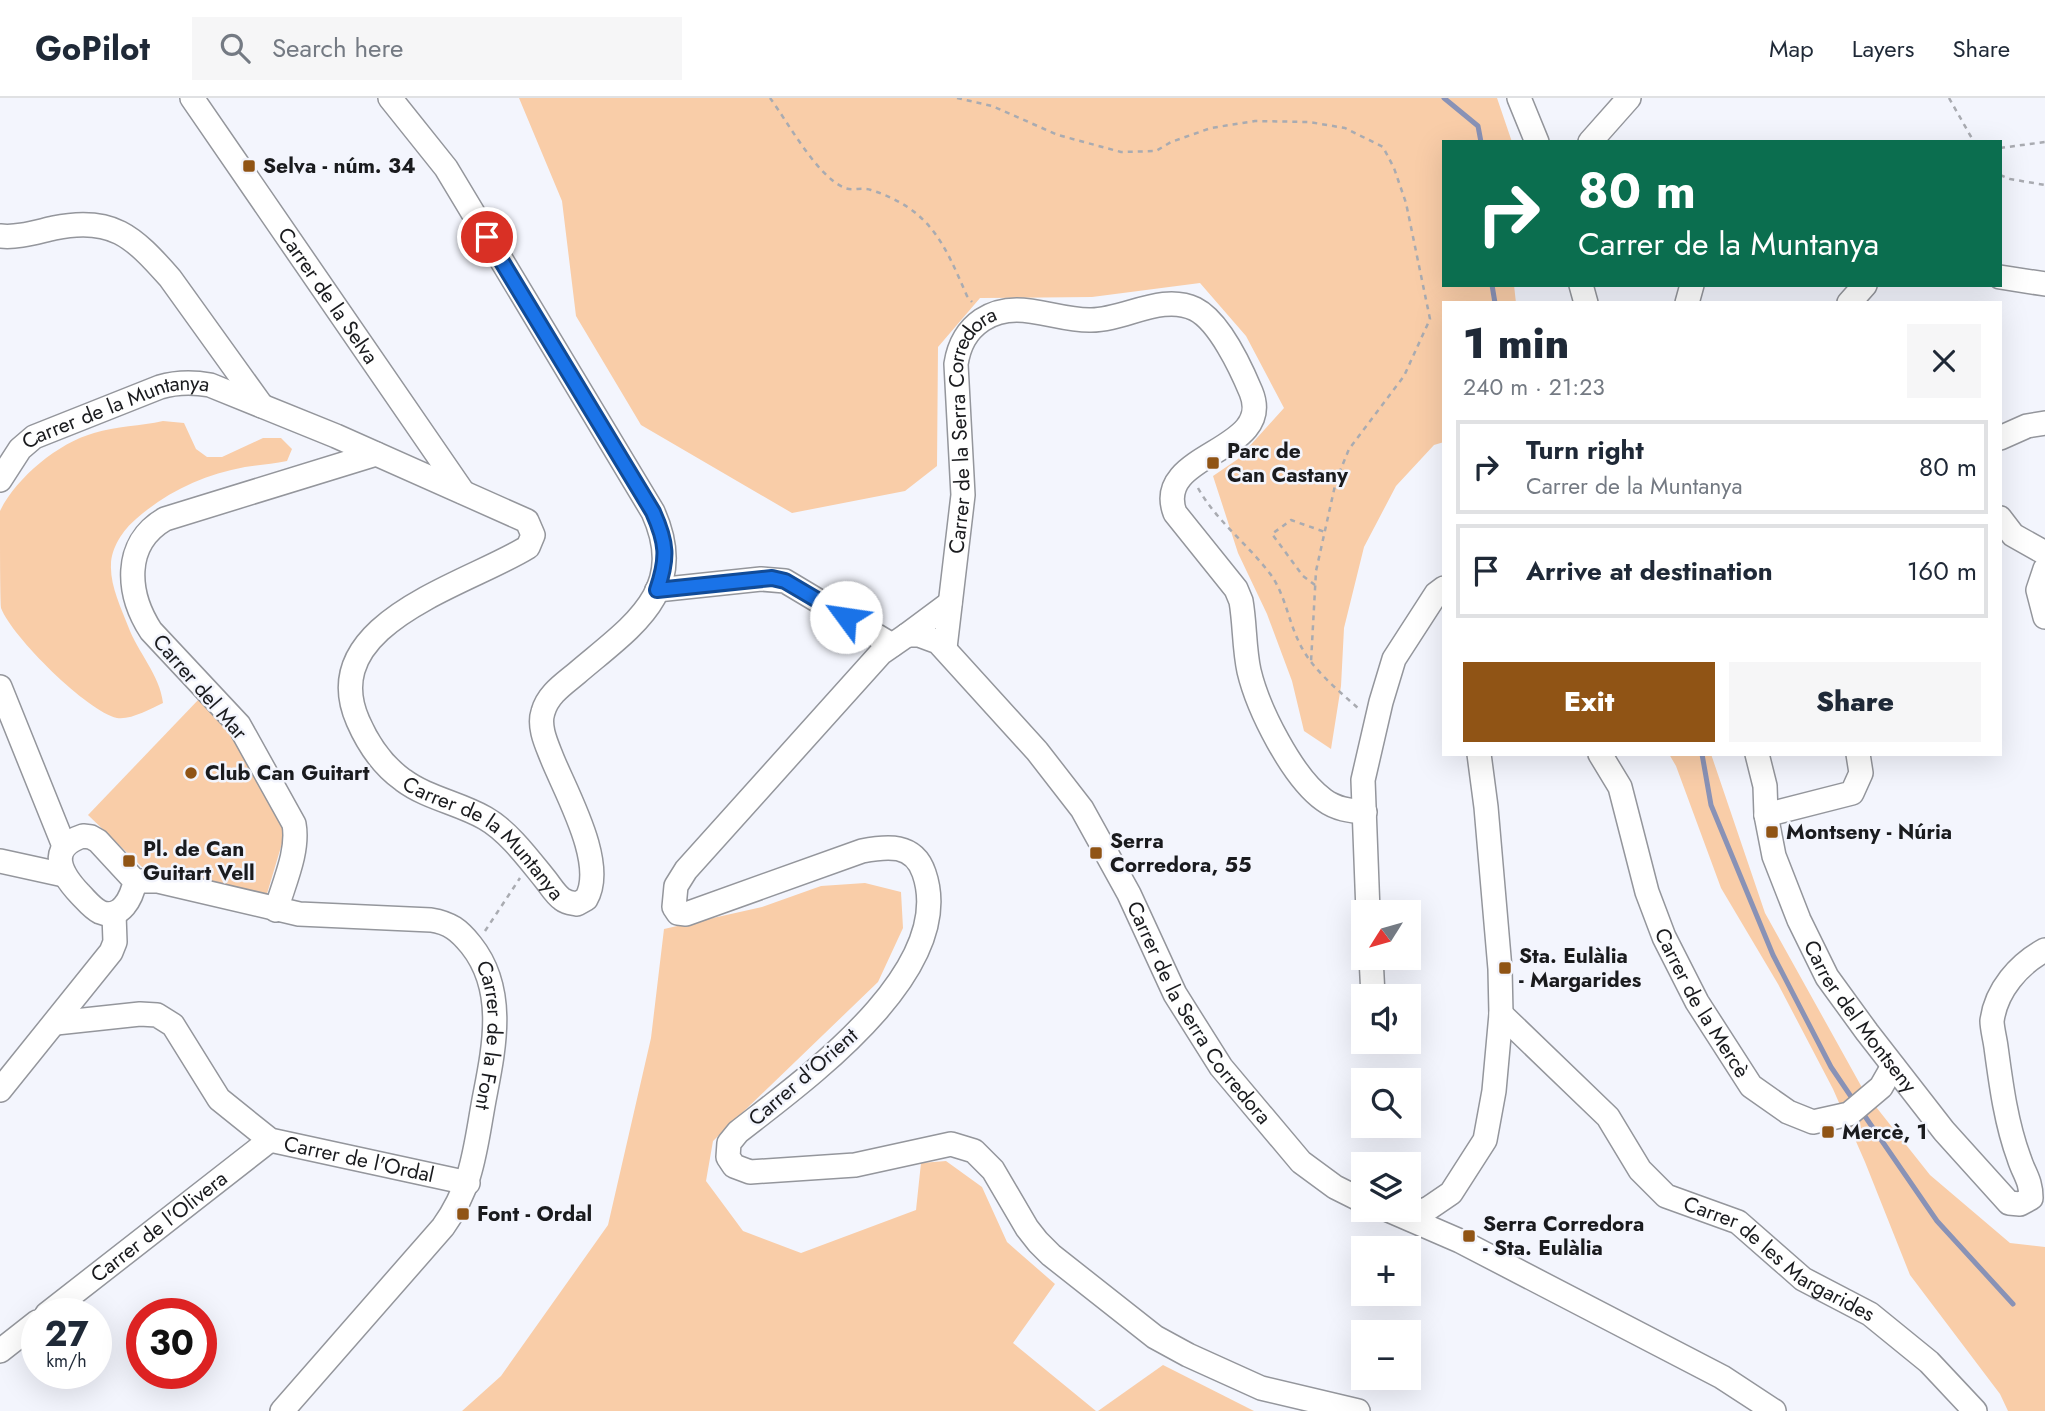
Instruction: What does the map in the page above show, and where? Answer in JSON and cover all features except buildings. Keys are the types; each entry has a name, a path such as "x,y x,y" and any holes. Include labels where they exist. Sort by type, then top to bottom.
{"street":[{"name":"Carrer de la Selva","path":"192,98 463,492"},
{"name":"Carrer de la Muntanya","path":"0,480 20,449 34,437 160,387 184,383 210,385 376,454 527,522 533,535 531,543 517,554 401,612 374,635 353,667 350,680 352,704 363,732 388,768 424,792 486,818 566,901 577,904 588,896 591,886 590,855 549,750 542,727 542,716 553,693 634,624 650,604 666,559 661,531 653,512 446,168 390,98"},
{"path":"1519,98 1536,140"},
{"path":"1592,140 1629,98"},
{"path":"0,236 19,236 81,223 110,228 129,237 170,278 262,406"},
{"path":"2002,277 2045,284"},
{"path":"1851,301 1863,287"},
{"name":"Carrer de la Serra Corredora","path":"1351,1195 1335,1187 1301,1162 1222,1067 1175,994 1129,894 1082,809 1037,751 945,648 963,495 956,364 968,332 985,318 1014,309 1091,320 1123,316 1158,305 1171,304 1196,310 1206,317 1222,337 1251,391 1254,410 1252,421 1240,435 1182,475 1173,487 1172,503 1182,522 1236,589 1243,612 1252,682 1282,748 1304,781 1323,799 1335,807 1365,813"},
{"path":"2002,437 2027,426 2045,423"},
{"name":"Carrer del Mar","path":"276,909 295,846 294,824 239,725 151,631 144,620 134,588 134,561 147,531 165,519 376,454"},
{"path":"2002,521 2012,535 2045,553"},
{"path":"2045,569 2038,590 2045,617"},
{"path":"657,590 761,579 785,581 899,640 930,638 945,648"},
{"path":"1368,900 1363,780 1381,702 1394,659 1436,594 1442,590"},
{"name":"Carrer d'Orient","path":"950,603 881,653 686,870 676,886 674,907 678,913 686,914 862,851 887,847 902,848 913,856 923,870 928,884 929,906 922,940 900,980 852,1039 738,1132 728,1146 729,1160 737,1168 759,1172 855,1165 937,1146 963,1146 985,1159 1027,1228 1051,1255 1155,1336 1188,1355 1261,1388 1357,1411"},
{"path":"1,694 64,846"},
{"path":"1421,1211 1451,1193 1485,1140 1494,1091 1502,1014 1486,807 1479,756"},
{"name":"Carrer de la Mercè","path":"1601,756 1620,787 1647,892 1664,937 1697,1002 1751,1086 1788,1112 1813,1122 1849,1114 1881,1087 1893,1066"},
{"name":"Carrer del Montseny","path":"1758,756 1765,786 1766,815 1774,856 1827,977 1944,1131 2010,1203 2020,1204 2031,1198 2031,1184 2019,1159 2003,1094 1992,1022 2010,978 2018,968 2045,950"},
{"path":"1766,815 1852,793 1861,773 1858,756"},
{"path":"91,836 135,881 130,901 114,914 106,914 94,908 64,876 59,860 64,846 73,839 91,836"},
{"path":"0,861 64,876"},
{"name":"Carrer de la Font","path":"135,881 158,881 276,909 319,915 439,921 455,927 474,948 492,986 495,1019 493,1052 468,1182 458,1205 443,1227 282,1411"},
{"path":"0,1090 111,951 115,942 114,914"},
{"name":"Carrer de l'Ordal","path":"56,1023 139,1014 162,1018 173,1025 219,1099 270,1139 468,1182"},
{"name":"Carrer de les Margarides","path":"1502,1014 1608,1117 1640,1170 1666,1196 1738,1222 1803,1279 1870,1314 1929,1363 1975,1411"},
{"name":"Carrer de l'Olivera","path":"67,1298 270,1139"},
{"path":"1451,1193 1453,1218 1460,1241"},
{"path":"1419,1222 1722,1377 1773,1411"},
{"path":"0,1351 21,1335"}],"path":[{"path":"770,98 821,170 845,188 868,188 892,198 924,218 948,253 967,296 985,318"},
{"path":"957,98 992,106 1058,135 1121,152 1156,151 1171,142 1212,128 1255,121 1309,122 1345,128 1383,147 1394,168 1406,203 1430,319 1404,376 1349,449 1336,481 1315,585 1311,662"},
{"path":"1949,98 1973,140"},
{"path":"2002,148 2045,142"},
{"path":"2002,176 2045,185"},
{"path":"1190,469 1214,514 1271,575 1285,600 1297,640 1311,662 1360,709"},
{"path":"1315,585 1303,576 1272,534 1291,520 1325,532"},
{"path":"474,948 531,862"}],"shaded area":[{"path":"519,98 1497,98 1511,140 1442,140 1442,287 1514,287 1516,301 1442,301 1442,443 1434,445 1396,486 1364,547 1344,628 1341,686 1331,749 1304,731 1292,681 1267,614 1238,553 1213,476 1238,459 1284,408 1246,336 1200,283 1092,297 980,298 938,347 937,466 905,491 792,513 641,425 576,316 562,201"},
{"path":"163,421 184,423 196,449 207,457 222,457 263,438 281,438 292,449 287,461 230,470 173,492 131,523 122,534 112,559 114,588 132,636 158,683 163,703 134,716 117,718 88,702 52,672 8,621 1,608 0,511 27,474 66,445 102,431"},
{"name":"Club Can Guitart","path":"200,698 230,730 286,830 266,897 142,867 88,815"},
{"path":"1670,756 1712,756 1765,913 1865,1093 1930,1175 2010,1243 2045,1247 2045,1411 2008,1411 2000,1394 1910,1275 1833,1089 1778,984 1721,888"},
{"path":"865,883 901,892 903,928 878,982 713,1141 706,1181 743,1231 801,1253 916,1210 921,1163 946,1161 982,1187 1007,1242 1055,1284 1013,1343 1096,1411 462,1411 501,1376 608,1225 651,1038 664,929 762,907 821,886"},
{"path":"1163,1365 1254,1411 1098,1411"}],"waterway":[{"path":"1444,98 1478,126 1481,140"},
{"path":"1492,287 1495,301"},
{"path":"1702,756 1711,805 1773,955 1831,1067 1854,1101"},
{"path":"1862,1112 1937,1221 2013,1304"}],"place":[{"name":"Selva - núm. 34","path":"249,166"},
{"name":"Parc de Can Castany","path":"1213,463"},
{"name":"Club Can Guitart","path":"191,773"},
{"name":"Montseny - Núria","path":"1772,832"},
{"name":"Serra Corredora, 55","path":"1096,853"},
{"name":"Pl. de Can Guitart Vell","path":"129,861"},
{"name":"Sta. Eulàlia - Margarides","path":"1505,968"},
{"name":"Mercè, 1","path":"1828,1132"},
{"name":"Font - Ordal","path":"463,1214"},
{"name":"Serra Corredora - Sta. Eulàlia","path":"1469,1236"}],"route":[{"path":"487,237 653,512 665,544 666,559 657,590 772,578 785,581 846,617"}]}
